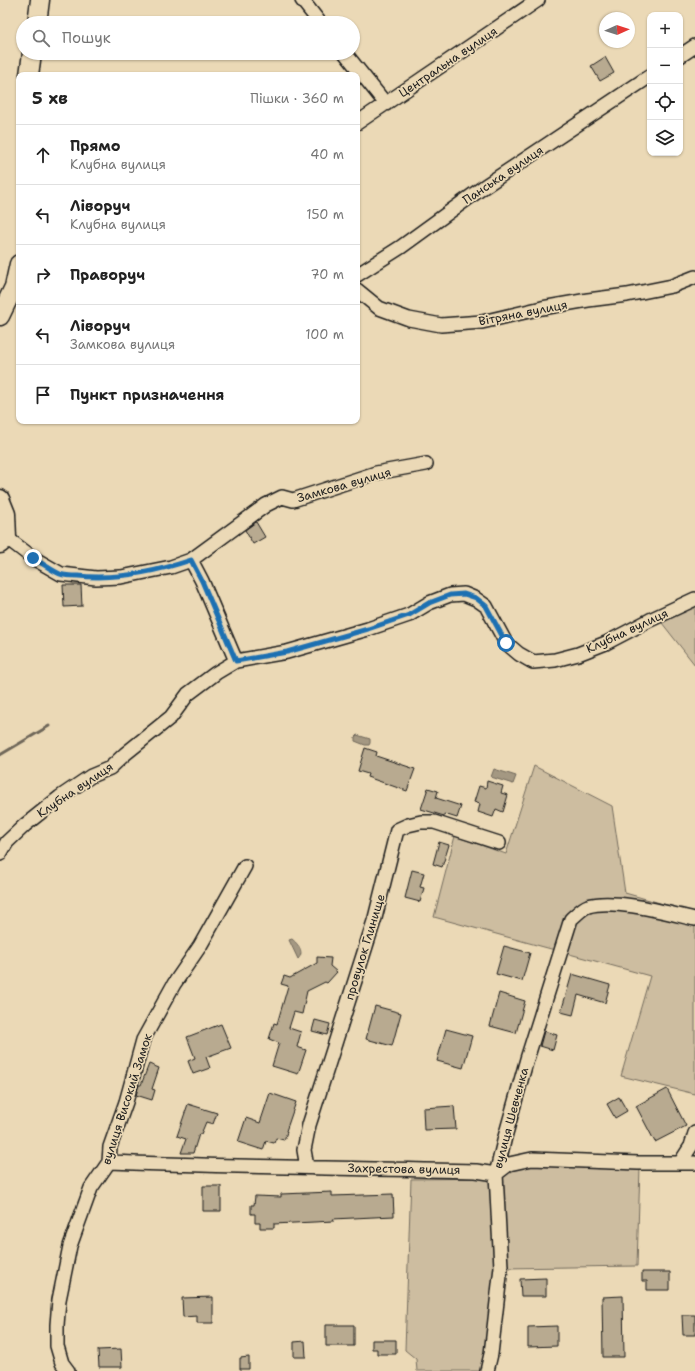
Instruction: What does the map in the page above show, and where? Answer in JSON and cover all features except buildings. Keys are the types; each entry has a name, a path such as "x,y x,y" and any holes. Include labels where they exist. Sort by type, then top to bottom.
{"street":[{"path":"38,16 40,0"},
{"path":"302,0 315,16"},
{"name":"Центральна вулиця","path":"360,121 536,0"},
{"path":"683,54 695,46"},
{"path":"29,72 31,60"},
{"path":"351,60 386,104"},
{"name":"Панська вулиця","path":"360,273 401,247 485,186 647,78"},
{"name":"Вітряна вулиця","path":"360,292 379,308 409,319 440,325 482,322 550,307 634,294 672,286 695,277"},
{"path":"0,316 16,287"},
{"name":"Замкова вулиця","path":"3,541 61,574 96,578 121,577 171,567 191,560 266,505 282,497 292,500 376,473 426,464"},
{"path":"0,499 6,514 3,541"},
{"path":"191,560 202,581 236,661"},
{"name":"Клубна вулиця","path":"0,854 7,842 25,825 91,776 110,768 171,717 188,694 216,673 236,661 287,652 354,633 409,615 429,603 450,595 464,594 476,598 486,606 506,643 519,654 533,662 555,660 578,654 606,643 695,599"},
{"name":"провулок Глинище","path":"307,1167 304,1150 309,1124 375,918 397,830 408,825 421,822 434,822 499,843"},
{"name":"вулиця Високий Замок","path":"68,1371 62,1363 57,1346 57,1325 59,1300 70,1246 91,1188 109,1162 110,1147 126,1102 143,1040 174,984 200,946 246,866"},
{"name":"вулиця Шевченка","path":"487,1371 491,1354 501,1267 496,1174 523,1073 571,919 588,906 607,904 639,907 695,919"},
{"path":"680,1163 691,1146 695,1133"},
{"path":"496,1174 509,1164 532,1159 638,1163 695,1163"},
{"name":"Захрестова вулиця","path":"109,1162 230,1167 307,1167 476,1171 496,1174"}],"shaded area":[{"path":"695,605 695,665 662,623"},
{"path":"357,735 370,739 369,745 355,741 355,737"},
{"path":"534,766 612,806 625,893 695,913 695,1094 621,1076 650,976 434,917 455,836 506,854"},
{"path":"494,769 516,776 513,784 491,777"},
{"path":"292,939 301,951 298,959 289,940"},
{"path":"517,1166 640,1167 637,1266 505,1268 480,1371 417,1371 416,1359 405,1350 411,1179 503,1178"}],"waterway":[{"path":"0,755 49,726"}],"route":[{"path":"33,558 61,574 96,578 121,577 171,567 191,560 202,581 236,661 287,652 324,642 409,615 429,603 450,595 464,594 476,598 486,606 506,643"}]}
